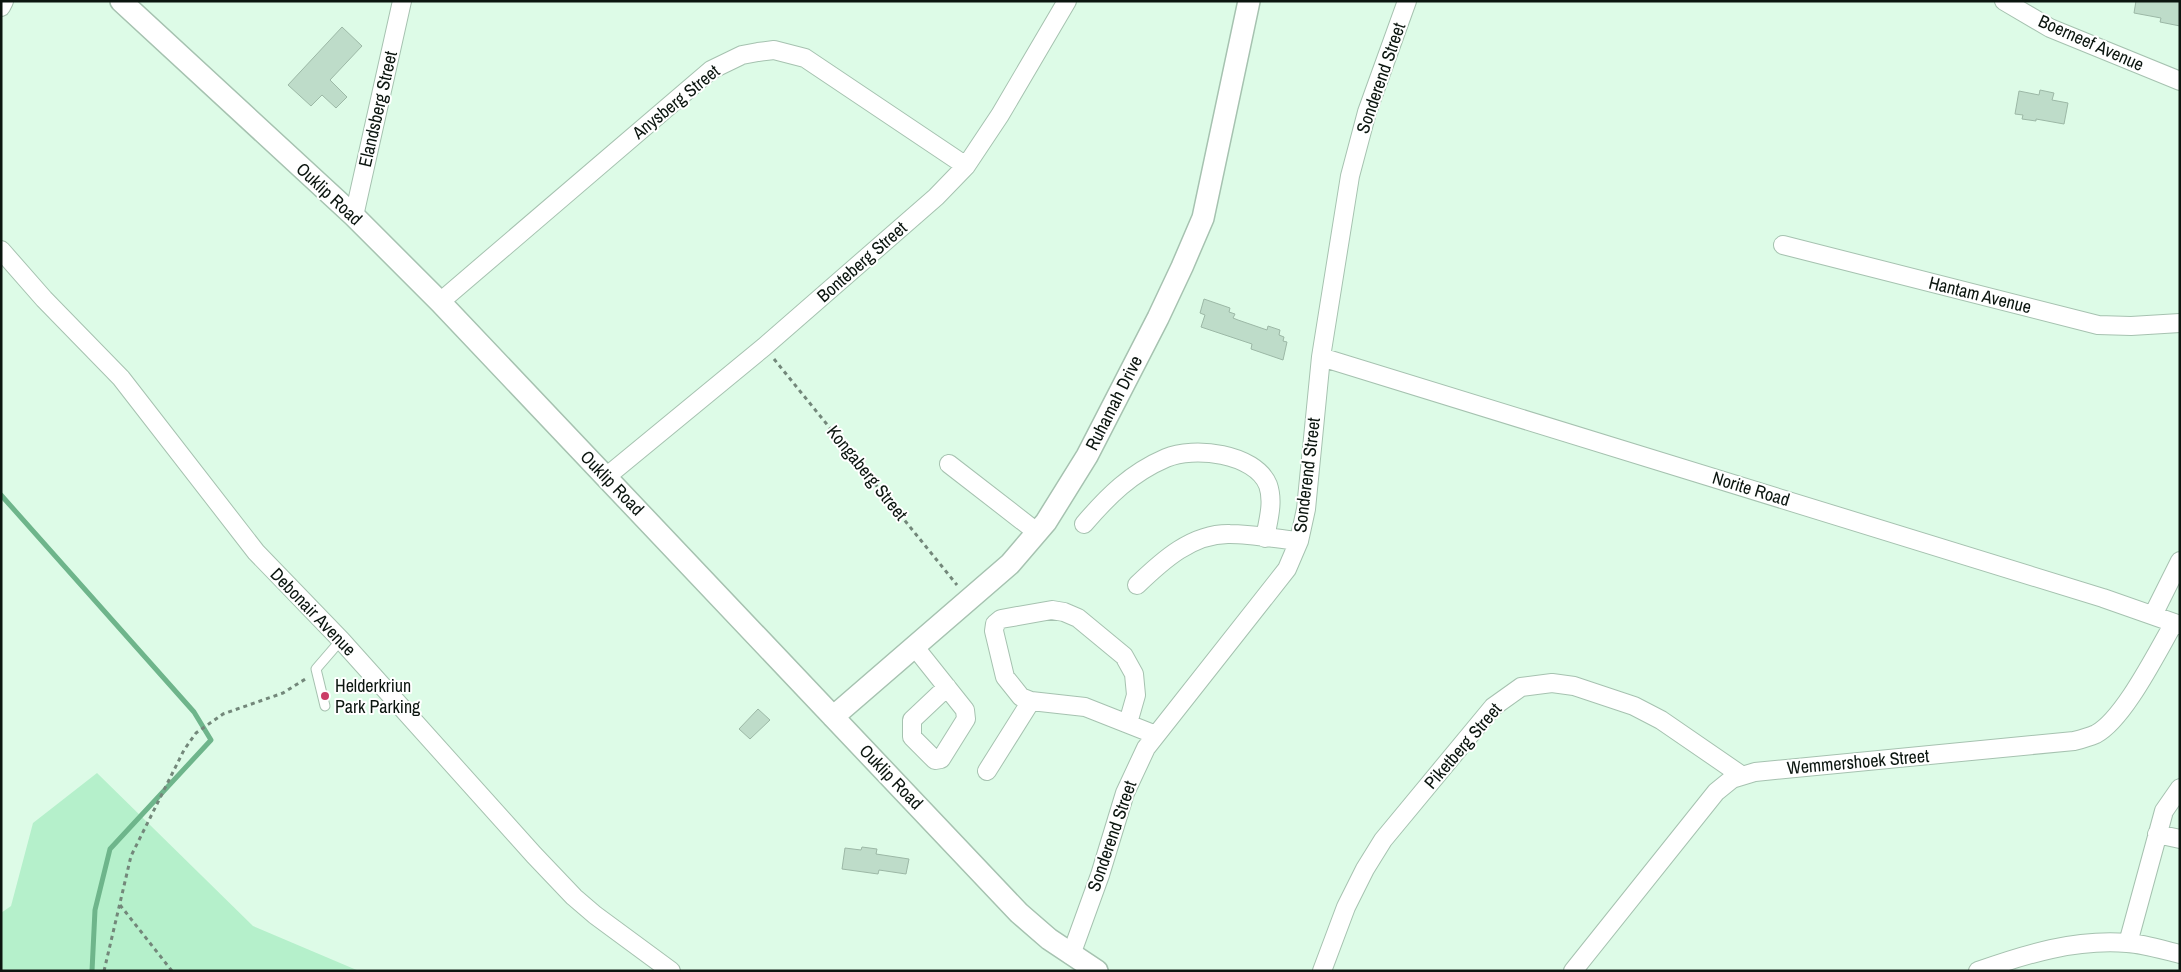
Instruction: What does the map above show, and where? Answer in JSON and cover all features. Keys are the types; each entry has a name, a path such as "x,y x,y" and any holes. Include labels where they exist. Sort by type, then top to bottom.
{"street":[{"path":"1,7 4,1"},
{"name":"Ouklip Road","path":"121,1 354,216 440,302 1019,913 1035,928 1071,955 1097,971"},
{"name":"Elandsberg Street","path":"354,216 402,1"},
{"name":"Bonteberg Street","path":"606,477 764,347 936,197 966,166 1000,114 1067,1"},
{"name":"Ruhamah Drive","path":"833,717 1010,564 1038,533 1057,506 1087,456 1158,318 1203,218 1249,1"},
{"name":"Sonderend Street","path":"1071,955 1100,875 1125,793 1136,768 1156,735 1287,569 1299,541 1306,510 1321,357 1350,176 1367,112 1407,1"},
{"name":"Boerneef Avenue","path":"2004,1 2050,28 2180,81"},
{"name":"Anysberg Street","path":"440,302 711,70 742,55 774,50 805,58 966,166"},
{"name":"Hantam Avenue","path":"1783,245 2098,325 2131,326 2180,323"},
{"name":"Debonair Avenue","path":"1,250 44,299 121,378 256,552 341,640 574,897 595,915 671,971"},
{"name":"Norite Road","path":"1321,357 1688,469 2177,624"},
{"path":"1084,524 1110,494 1137,473 1166,458 1180,454 1211,452 1244,463 1262,476 1268,485 1270,507 1265,538"},
{"path":"949,464 1038,533"},
{"path":"1137,585 1185,545 1218,534 1299,541"},
{"path":"2153,615 2180,561"},
{"path":"1128,723 1136,695 1134,674 1128,661 1078,618 1064,612 1052,610 1001,619 995,624 994,631 1005,677 1021,697 1031,701 1085,707 1156,735"},
{"name":"Wemmershoek Street","path":"1573,971 1716,792 1732,779 1741,775 2088,738 2097,734 2116,718 2177,624"},
{"path":"914,646 947,688"},
{"name":"Piketberg Street","path":"1322,971 1346,906 1364,869 1383,840 1493,707 1521,687 1552,683 1574,686 1634,706 1661,720 1741,775"},
{"path":"987,771 1031,701"},
{"path":"2128,943 2157,834 2168,804 2180,788"},
{"path":"2157,834 2180,839"},
{"path":"1978,971 2024,954 2057,947 2091,943 2128,943 2180,954"}],"lane":[{"path":"325,706 316,669 341,640"}],"path":[{"name":"Kongaberg Street","path":"764,347 969,599"},
{"path":"104,971 131,856 184,750 196,733 223,714 283,693 306,680 316,669"},
{"path":"120,905 172,971"}],"green space":[{"path":"97,773 253,926 359,971 1,971 1,913 11,906 33,823"}],"building":[{"path":"2136,1 2180,1 2180,26 2160,22 2161,18 2134,13"},
{"path":"342,27 362,46 330,80 347,97 336,108 322,95 311,106 288,85"},
{"path":"2040,90 2054,93 2052,100 2068,103 2064,124 2036,119 2036,121 2022,119 2023,115 2015,114 2019,91 2039,95"},
{"path":"1204,299 1230,308 1229,312 1235,314 1233,318 1267,330 1268,326 1280,330 1279,335 1284,337 1283,341 1287,342 1283,360 1251,349 1252,344 1201,327 1205,315 1200,313"},
{"path":"758,709 770,720 750,739 739,729"},
{"path":"862,847 877,849 876,854 909,859 906,874 879,870 878,874 842,869 845,848 861,850"}],"waterway":[{"path":"1,495 194,712 211,740 110,849 95,910 92,971"}],"place":[{"name":"Helderkriun Park Parking","path":"325,696"}]}
